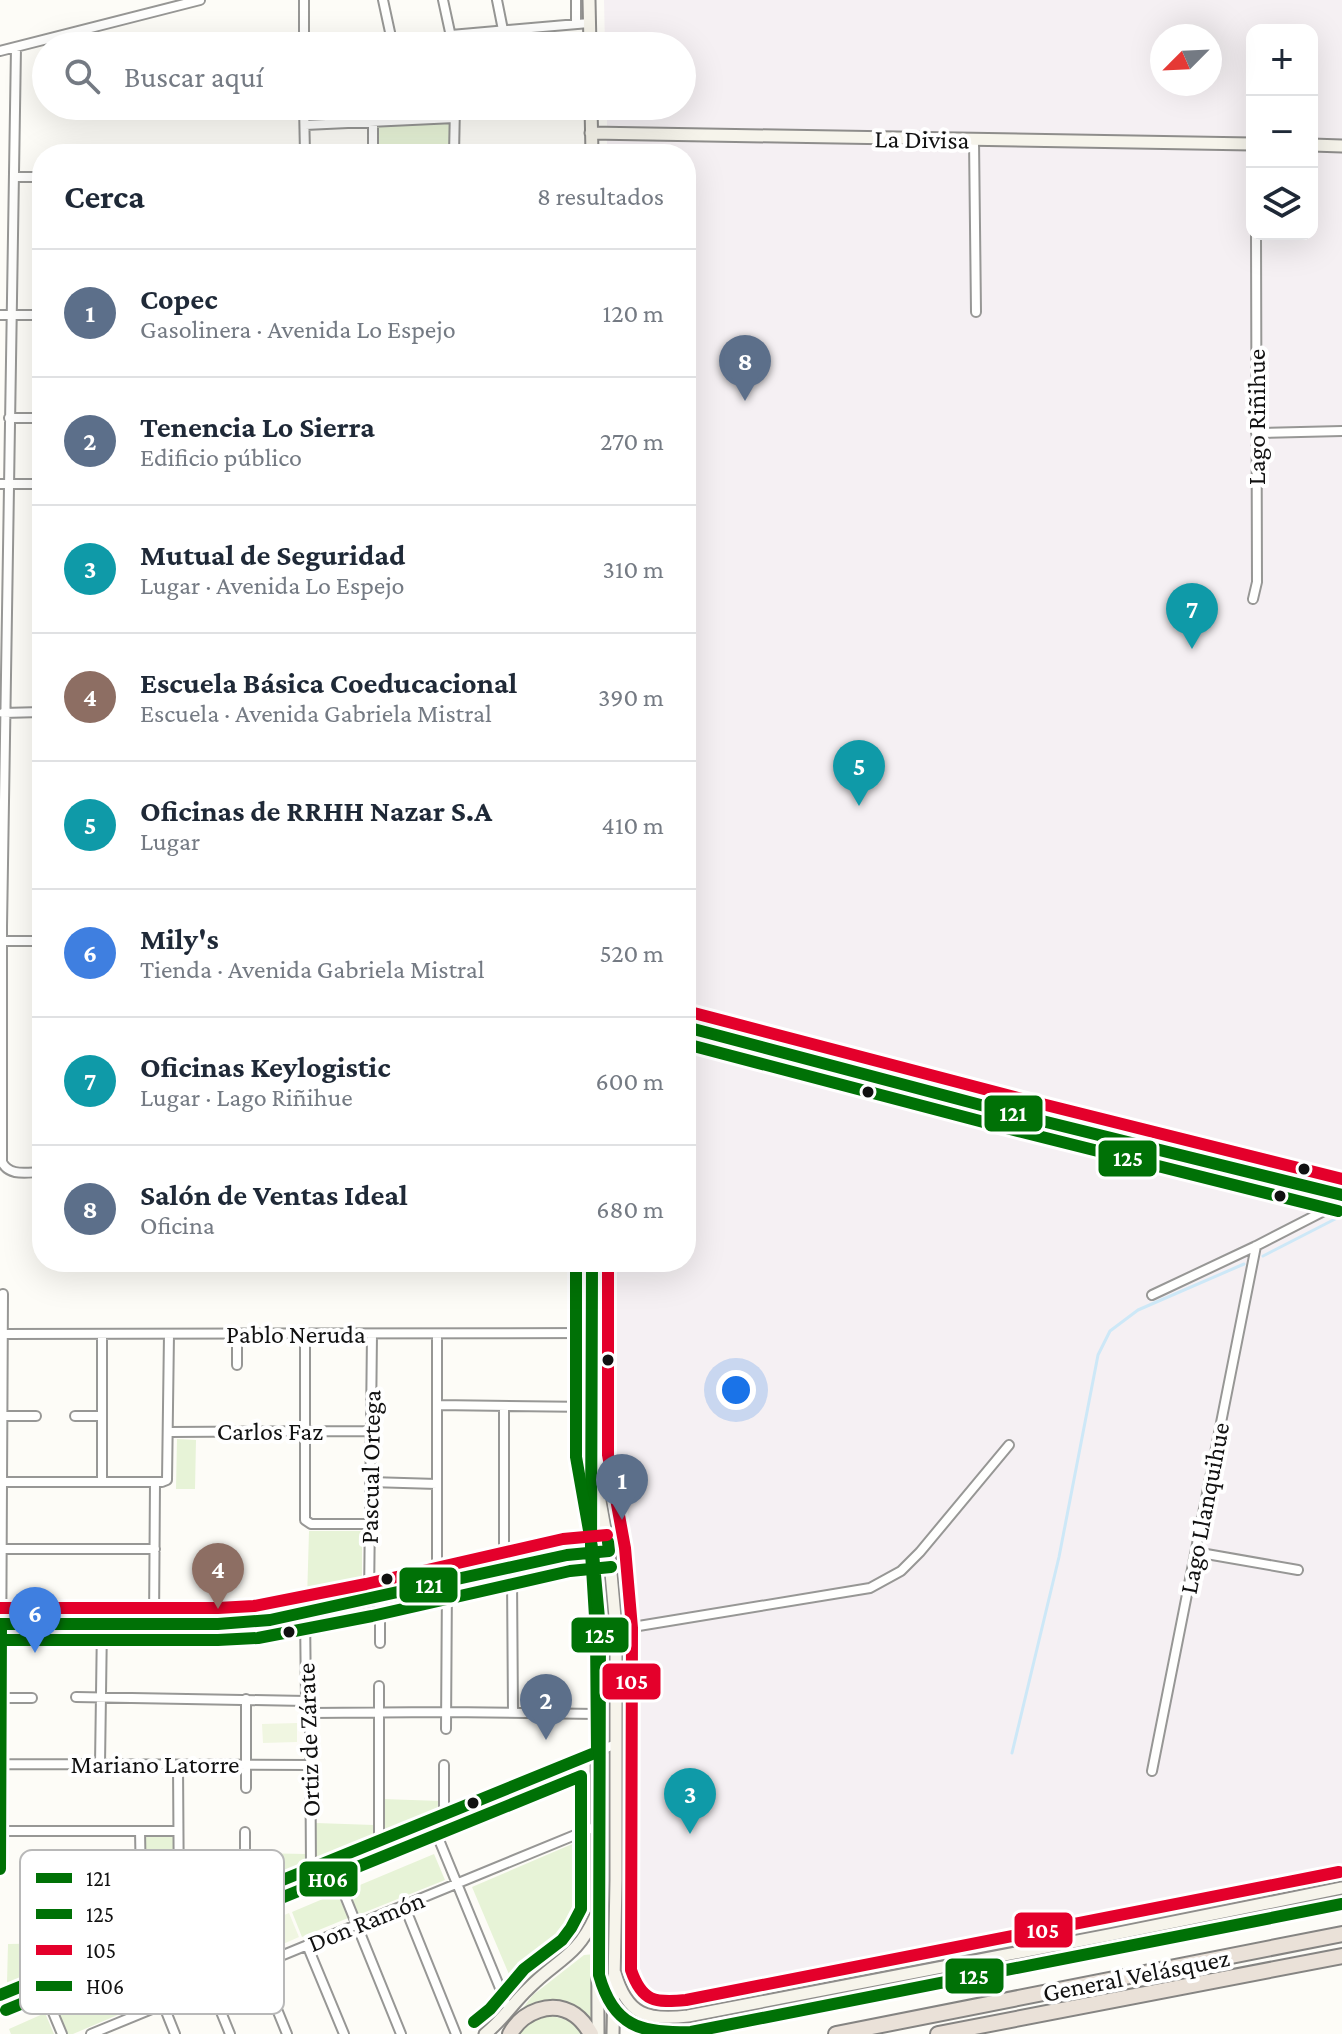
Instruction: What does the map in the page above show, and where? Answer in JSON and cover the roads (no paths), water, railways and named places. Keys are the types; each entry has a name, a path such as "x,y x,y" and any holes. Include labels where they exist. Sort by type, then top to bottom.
{"highway":[{"name":"General Velásquez","path":"836,2034 1342,1933"},
{"name":"General Velásquez","path":"938,2034 1342,1956"},
{"path":"510,2034 526,2015 551,2008 575,2015 591,2034"},
{"path":"978,2034 1054,2011"}],"street":[{"path":"75,32 200,0"},
{"path":"304,0 304,32"},
{"path":"383,0 390,32"},
{"path":"443,0 450,32"},
{"path":"497,0 503,30"},
{"path":"576,0 586,32"},
{"path":"583,23 589,0"},
{"path":"482,32 583,23"},
{"path":"0,51 32,43"},
{"path":"16,47 9,418 4,484 1,1138 5,1168 14,1172 32,1172"},
{"path":"305,120 305,144"},
{"path":"305,125 414,120"},
{"path":"454,144 455,120"},
{"path":"591,120 592,144"},
{"path":"373,122 373,144"},
{"name":"La Divisa","path":"591,133 1246,144"},
{"path":"974,140 976,312"},
{"path":"1318,145 1342,146"},
{"path":"14,177 32,177"},
{"name":"Lago Riñihue","path":"1253,599 1257,582 1256,240"},
{"path":"0,315 32,315"},
{"path":"9,418 32,418"},
{"path":"1256,433 1342,431"},
{"path":"4,484 32,484"},
{"path":"2,713 32,712"},
{"path":"1,941 32,941"},
{"path":"696,1030 1026,1117 1340,1194 1328,1209 1152,1295"},
{"name":"Lago Llanquihue","path":"1152,1771 1256,1246"},
{"path":"592,1272 591,1552 596,1633 598,2034"},
{"path":"0,1869 3,1294"},
{"name":"Pablo Neruda","path":"1,1334 592,1333"},
{"path":"102,1334 102,1482"},
{"path":"1,1482 167,1480 169,1334"},
{"path":"237,1334 237,1365"},
{"path":"305,1334 305,1518 311,1524 370,1524"},
{"name":"Pascual Ortega","path":"372,1334 370,1524 380,1643"},
{"path":"437,1334 437,1484 446,1729"},
{"path":"437,1405 592,1407"},
{"path":"504,1406 504,1557 512,1578 513,1713"},
{"path":"1,1416 36,1416"},
{"path":"75,1416 102,1416"},
{"name":"Carlos Faz","path":"169,1432 371,1431"},
{"path":"596,1633 870,1588 901,1571 920,1552 1009,1445"},
{"path":"592,1456 609,1551 616,1628 613,2034"},
{"path":"154,1624 155,1482"},
{"path":"370,1482 437,1484"},
{"path":"1,1549 155,1549"},
{"path":"1,1624 242,1623 270,1620 567,1555 609,1551"},
{"path":"1195,1552 1298,1570"},
{"name":"Ortiz de Zárate","path":"305,1613 311,1867"},
{"path":"100,1764 102,1624"},
{"path":"379,1686 379,1839"},
{"path":"76,1697 306,1701"},
{"path":"0,1698 32,1698"},
{"path":"246,1699 246,1788"},
{"path":"309,1713 597,1714"},
{"path":"284,1878 616,1744"},
{"name":"Mariano Latorre","path":"0,1764 310,1765"},
{"path":"178,1765 178,1850"},
{"path":"444,1765 444,1812"},
{"path":"430,1818 509,2010"},
{"name":"Don Ramón","path":"284,1955 597,1826"},
{"path":"0,1831 178,1831"},
{"path":"140,1831 140,1850"},
{"path":"245,1832 245,1850"},
{"path":"330,1859 401,2034"},
{"path":"597,1887 607,1893 616,1887"},
{"path":"615,1973 624,1996 635,2009 650,2017 667,2019 1342,1888"},
{"path":"404,1905 456,2034"},
{"path":"485,2034 535,1981 580,1944 597,1913"},
{"path":"580,1944 597,1945 609,1957 609,1984 614,2005"},
{"path":"307,1945 344,2034"},
{"path":"0,1995 20,1987"},
{"path":"54,2014 62,2034"},
{"name":"Don Ramón","path":"91,2034 140,2014"},
{"path":"167,2014 175,2034"},
{"path":"222,2014 230,2034"},
{"path":"279,2014 287,2034"},
{"path":"114,2025 118,2034"}],"waterway":[{"path":"1263,1256 1341,1216"},
{"path":"1012,1753 1059,1557 1098,1355 1110,1331 1138,1310 1244,1264"}],"place":[{"name":"Salón de Ventas Ideal","path":"745,401"},
{"name":"Oficinas Keylogistic","path":"1192,649"},
{"name":"Oficinas de RRHH Nazar S.A","path":"859,806"},
{"name":"Copec","path":"622,1520"},
{"name":"Escuela Básica Coeducacional","path":"218,1609"},
{"name":"Mily's","path":"35,1653"},
{"name":"Tenencia Lo Sierra","path":"546,1740"},
{"name":"Mutual de Seguridad","path":"690,1834"}]}
